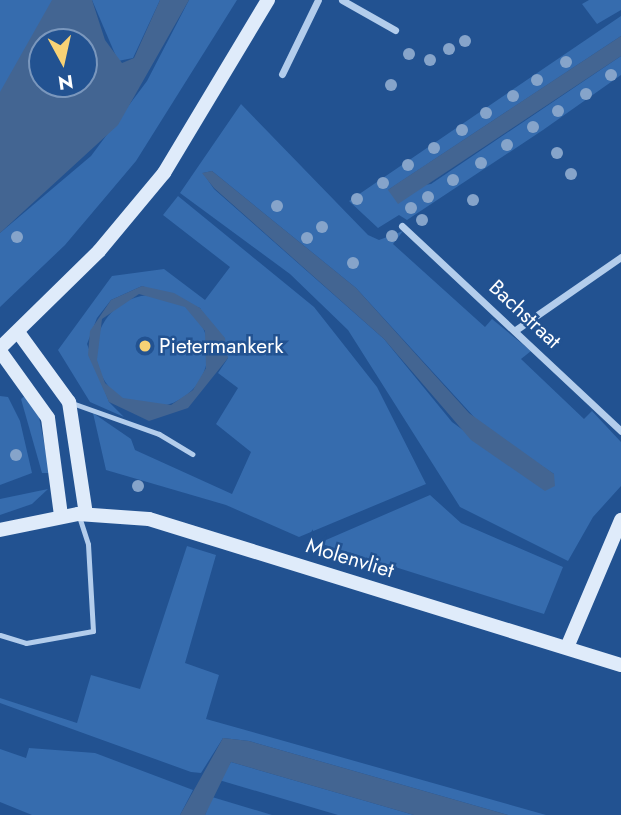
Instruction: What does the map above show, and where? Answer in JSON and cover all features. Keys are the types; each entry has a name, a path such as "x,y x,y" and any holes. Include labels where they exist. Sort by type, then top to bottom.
{"street":[{"path":"61,516 48,418 0,350 164,173 268,0"},
{"path":"282,74 318,0"},
{"path":"342,0 394,30"},
{"name":"Bachstraat","path":"402,226 517,329 621,430"},
{"path":"517,329 621,257"},
{"path":"18,332 69,402 82,514"},
{"name":"Molenvliet","path":"0,530 82,514 161,522 568,645 621,665"},
{"path":"568,645 621,520"}],"lane":[{"path":"69,402 159,434 192,454"},
{"path":"0,635 26,643 93,631 88,544 82,514"}],"shaded area":[{"path":"0,0 70,0 54,28 28,28 28,71 0,119"},
{"path":"52,0 92,0 105,40 122,63 134,58 160,0 189,0 118,125 0,233 0,92 28,42 28,98 98,98 98,28 36,28"},
{"path":"92,0 160,0 133,58 118,61"},
{"path":"189,0 237,0 136,161 65,245 0,307 0,233 91,156 147,81"},
{"path":"589,0 621,0 621,10 597,24 582,4"},
{"path":"621,16 621,36 388,190 431,184 621,56 621,75 543,130 407,220 399,215 378,228 349,201"},
{"path":"621,36 621,56 398,204 388,190 395,185"},
{"path":"241,104 368,235 379,240 403,231 393,244 485,327 492,319 531,351 521,359 584,419 592,411 621,442 621,486 593,517 568,561 460,507 348,330 290,274 180,193","holes":["212,171 356,288 485,429 554,474 545,490 452,422 384,339 214,189 203,173"]},
{"path":"212,171 356,288 469,413 554,474 555,486 545,491 471,440 384,339 214,188 202,173"},
{"path":"178,196 314,307 377,387 426,484 299,537 226,505 106,470 93,413 131,439 135,450 232,494 251,452 216,424 238,388 218,373 228,358 200,308 142,286 111,300 97,318 87,344 109,402 124,417 90,402 58,350 112,276 164,269 205,300 230,267 163,215"},
{"path":"142,286 174,293 200,308 225,338 228,358 188,408 149,421 109,402 88,355 90,331 111,300","holes":["139,294 185,307 205,331 206,368 193,390 171,405 123,398 105,383 97,360 102,319"]},
{"path":"152,295 173,299 192,311 204,330 208,351 204,372 192,391 173,403 152,407 131,403 112,391 100,372 96,351 100,330 112,311 131,299"},
{"path":"26,395 39,417 50,473 42,473 21,399"},
{"path":"0,396 8,397 20,421 32,473 0,485"},
{"path":"48,489 32,504 0,515 0,499"},
{"path":"430,495 461,523 563,567 544,614 319,543"},
{"path":"187,546 216,555 185,663 219,675 206,719 546,815 508,815 249,741 223,738 201,773 191,772 0,703 0,698 77,723 91,675 140,689"},
{"path":"223,738 249,741 508,815 414,815 231,762 205,815 180,815"},
{"path":"29,748 95,753 193,790 180,815 32,815 0,802 0,749 26,758"},
{"path":"231,762 414,815 338,815 219,780"},
{"path":"212,797 272,815 205,815"}],"place":[{"name":"Pietermankerk","path":"145,346"}]}
